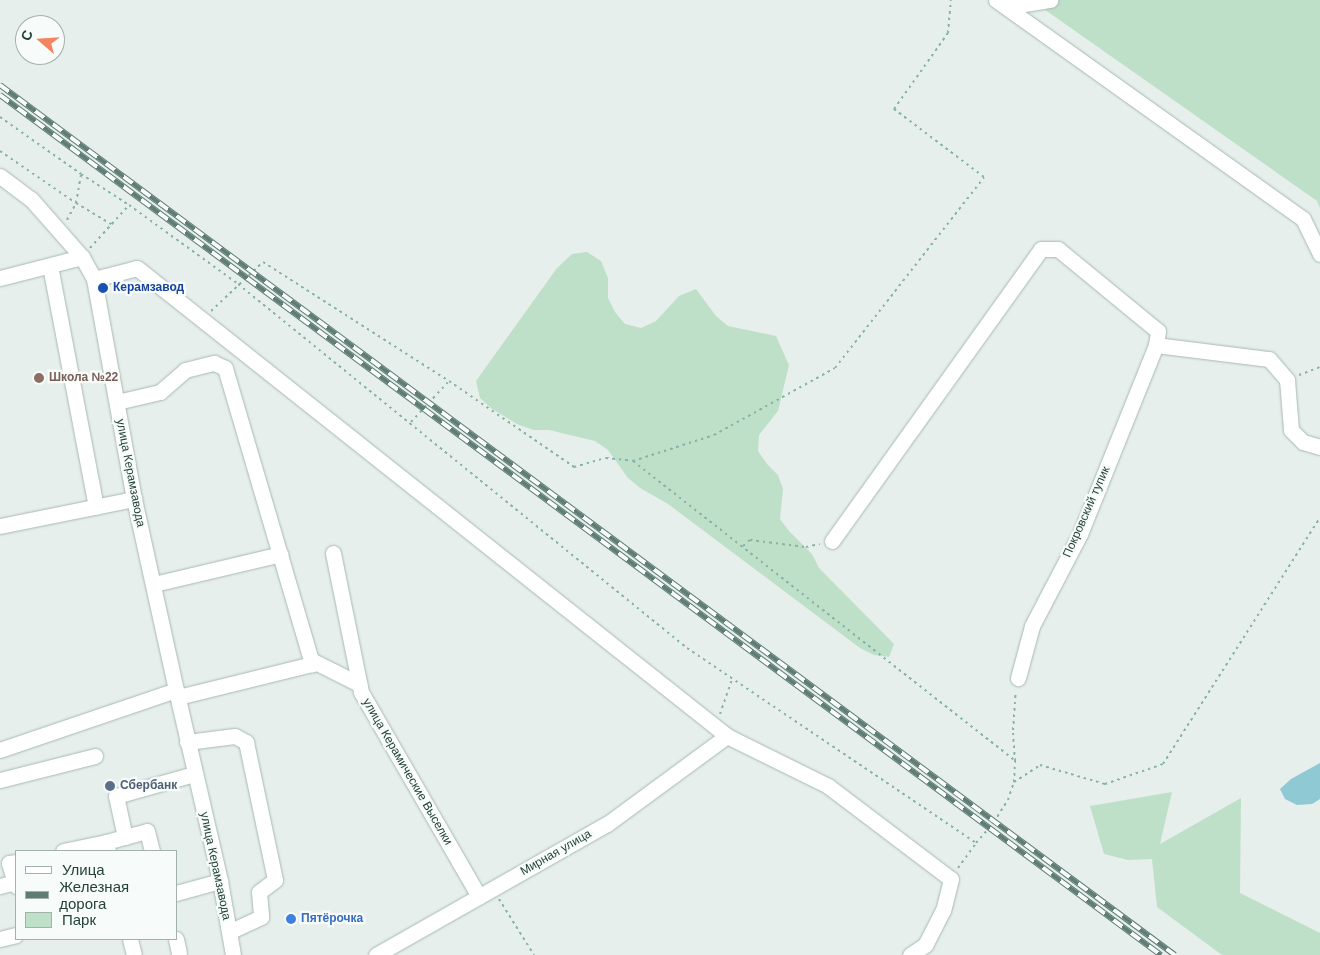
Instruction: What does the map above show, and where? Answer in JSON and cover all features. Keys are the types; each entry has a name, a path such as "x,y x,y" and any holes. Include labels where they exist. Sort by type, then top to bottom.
{"street":[{"path":"1001,3 1050,0"},
{"path":"1001,3 1303,220 1320,254"},
{"name":"улица Керамзавода","path":"0,176 30,199 82,257 94,279 134,499 194,774 220,881 233,955"},
{"path":"832,541 1041,249 1058,249 1158,330 1156,345 1269,359 1287,380 1291,430 1303,442 1320,447"},
{"path":"0,278 82,257"},
{"path":"50,266 96,507"},
{"path":"94,279 136,268 721,732 828,786 951,879 943,910 925,945 910,955"},
{"name":"Покровский тупик","path":"1018,678 1032,626 1080,534 1156,345"},
{"path":"0,750 177,694 312,664 225,368 214,363 185,370 160,392 117,402"},
{"path":"0,526 134,499"},
{"name":"улица Керамические Выселки","path":"334,553 361,692 479,896"},
{"path":"154,584 281,554"},
{"path":"311,660 359,684"},
{"name":"Мирная улица","path":"376,955 607,824 721,732"},
{"path":"187,742 235,736 246,742 275,880 259,892 261,916 229,932"},
{"path":"0,780 95,756"},
{"path":"125,837 116,796 194,774"},
{"path":"72,850 107,846 125,837 147,831 152,850"},
{"path":"15,862 9,863 15,881"},
{"path":"178,892 220,881"},
{"path":"0,886 15,884"},
{"path":"0,939 15,935"},
{"path":"130,940 134,955"}],"path":[{"path":"202,320 262,262 448,381 574,467 606,458 633,461 714,435 835,368 984,177 894,109 948,33 951,0"},
{"path":"0,117 238,284 687,648 976,843"},
{"path":"0,151 76,203 111,224"},
{"path":"60,233 76,203 81,174"},
{"path":"82,257 128,205"},
{"path":"1287,380 1320,367"},
{"path":"410,422 448,381"},
{"path":"633,461 1016,761"},
{"path":"1014,782 1040,765 1104,784 1163,764 1320,518"},
{"path":"743,546 750,540 806,548 832,541"},
{"path":"951,879 976,843 994,822 1008,800 1014,782 1016,761 1013,730 1018,678"},
{"path":"721,732 732,680"},
{"path":"493,889 534,955"}],"green space":[{"path":"1031,0 1320,0 1320,208 1317,201"},
{"path":"587,252 601,261 608,278 608,298 615,312 625,324 641,328 656,321 679,296 696,289 716,316 728,326 776,336 789,365 778,411 759,435 758,451 778,475 783,489 780,519 812,554 819,568 894,644 889,657 874,655 860,648 668,504 640,488 628,478 608,450 595,441 549,430 534,430 519,425 492,409 480,398 476,381 557,268 572,254"},
{"path":"1172,792 1160,844 1241,798 1240,893 1320,933 1320,955 1222,955 1157,907 1152,859 1128,860 1104,854 1090,806"}],"water":[{"path":"1320,763 1320,799 1312,804 1297,805 1285,799 1280,789 1291,779"}],"railway":[{"path":"0,85 1175,955"},
{"path":"0,95 1161,955"}],"place":[{"name":"Керамзавод","path":"103,288"},
{"name":"Школа №22","path":"39,378"},
{"name":"Сбербанк","path":"110,786"},
{"name":"Пятёрочка","path":"291,919"}]}
